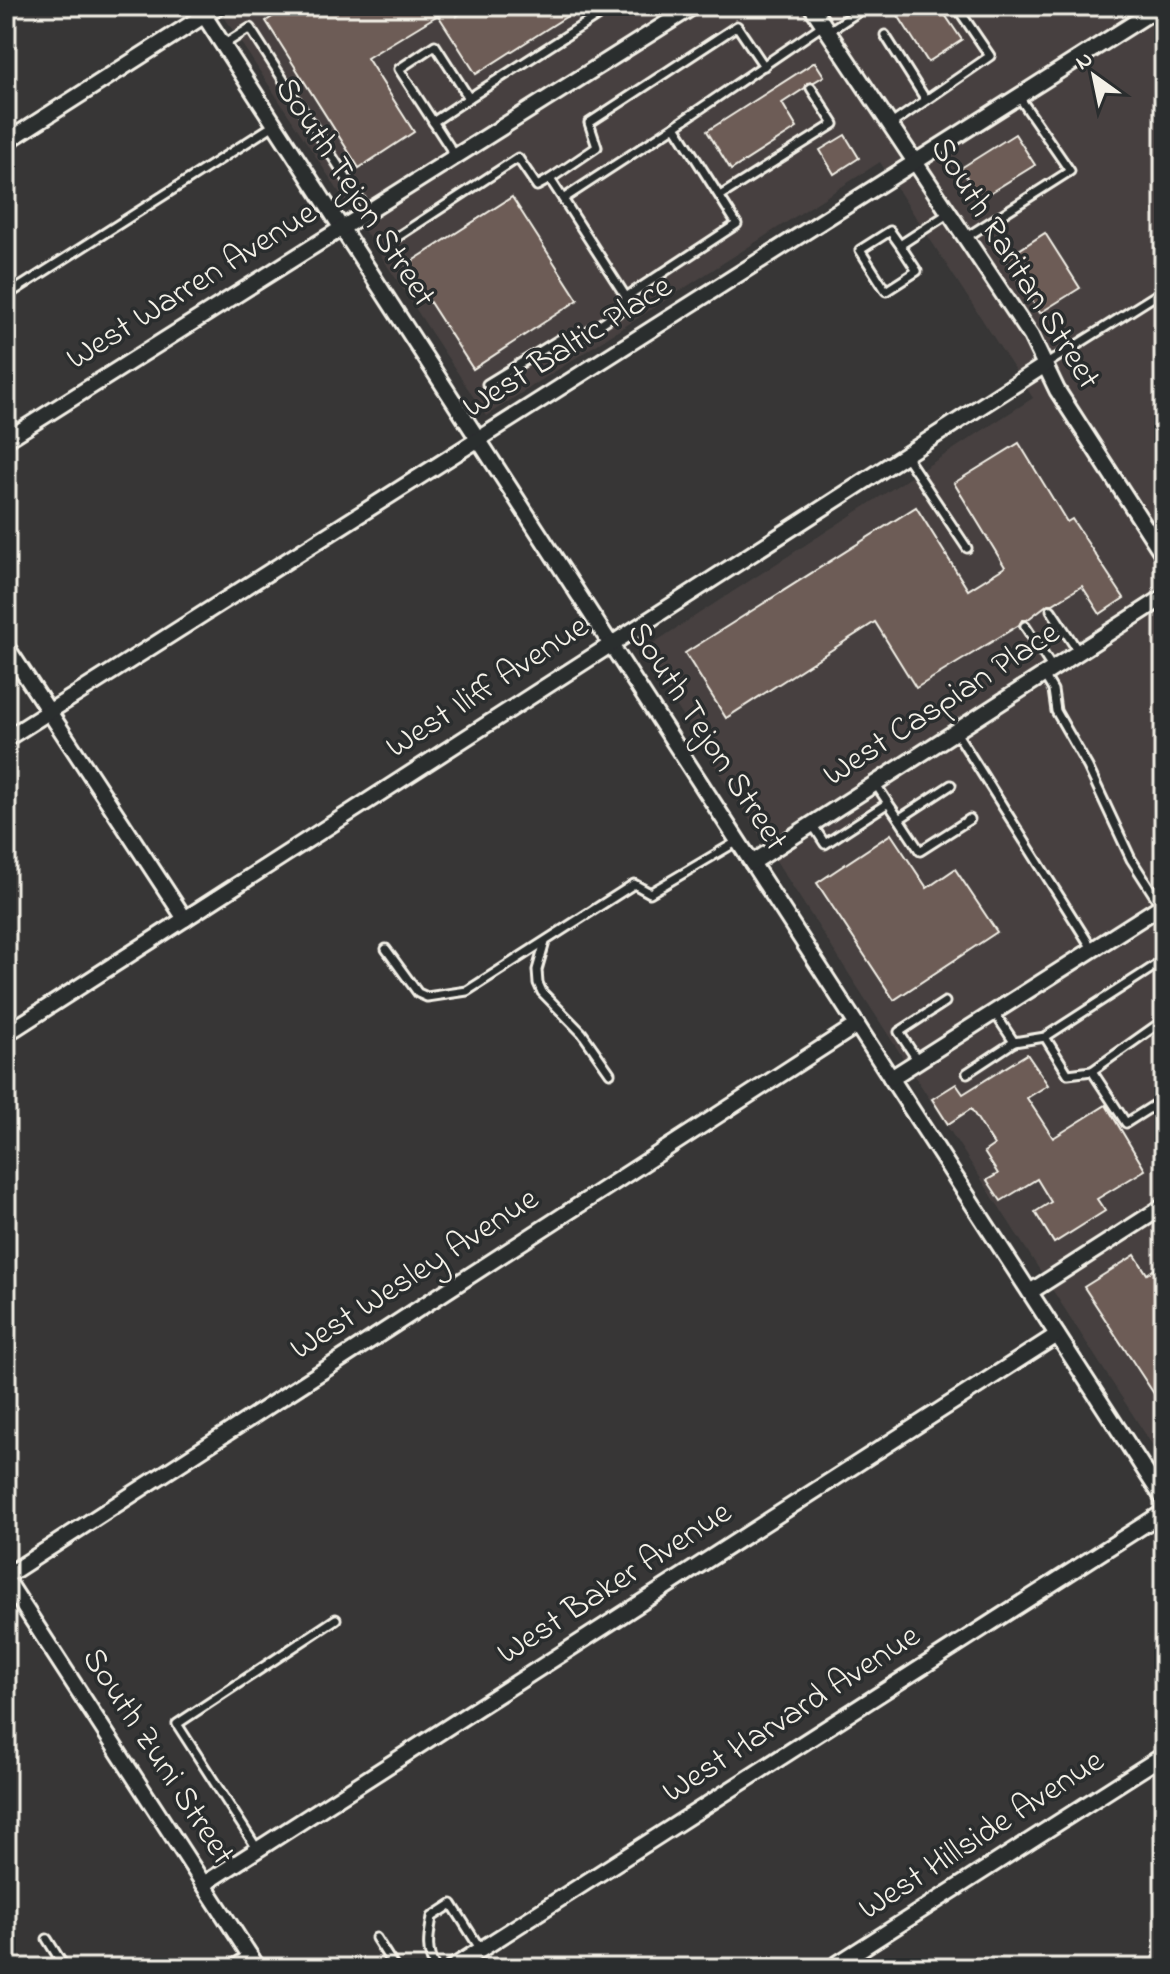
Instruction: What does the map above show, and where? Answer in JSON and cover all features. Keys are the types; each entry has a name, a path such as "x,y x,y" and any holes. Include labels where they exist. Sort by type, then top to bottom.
{"street":[{"path":"6,142 201,11 219,6"},
{"name":"West Warren Avenue","path":"6,440 694,6"},
{"name":"South Raritan Street","path":"811,6 1031,336 1057,390 1164,556"},
{"name":"West Baltic Place","path":"6,739 1161,6"},
{"name":"South Tejon Street","path":"201,11 1164,1500"},
{"name":"West Iliff Avenue","path":"6,1034 1045,365"},
{"name":"West Caspian Place","path":"752,863 1164,597"},
{"path":"6,646 185,919"},
{"path":"891,1078 1162,905"},
{"name":"West Wesley Avenue","path":"6,1578 857,1025"},
{"path":"1030,1292 1164,1206"},
{"name":"West Baker Avenue","path":"204,1884 1057,1335"},
{"name":"West Harvard Avenue","path":"452,1968 1164,1512"},
{"name":"South Zuni Street","path":"6,1578 254,1963"},
{"name":"West Hillside Avenue","path":"831,1968 1164,1755"},
{"path":"234,1968 254,1963"}],"lane":[{"path":"844,6 851,17"},
{"path":"563,199 764,66 867,6"},
{"path":"890,125 990,56 956,6"},
{"path":"433,122 611,7"},
{"path":"397,237 518,158 537,186 550,179 597,147 589,123 737,26 764,66"},
{"path":"223,46 250,28 368,212"},
{"path":"885,35 926,100"},
{"path":"456,157 399,69 435,45 469,98"},
{"path":"720,196 834,124 811,88"},
{"path":"965,238 1070,171 1019,97"},
{"path":"6,296 275,125"},
{"path":"487,384 560,339 570,344 623,309 626,297 737,224 675,126"},
{"path":"550,179 626,297"},
{"path":"900,245 949,213"},
{"path":"890,231 900,245 917,271 886,291 860,250 890,231"},
{"name":"West Iliff Avenue","path":"1045,365 1164,290"},
{"path":"905,455 967,548"},
{"path":"1051,610 1079,652"},
{"path":"1025,626 1048,672 1056,711 1088,767 1131,859 1162,905"},
{"path":"956,732 1093,950"},
{"path":"875,783 920,851 970,819"},
{"path":"899,819 951,785"},
{"path":"812,824 825,844 888,803"},
{"path":"386,949 418,993 427,997 467,991 634,884 650,893 738,841"},
{"path":"545,942 537,970 542,992 582,1033 610,1073"},
{"path":"967,1073 1014,1042 1045,1037 1164,960"},
{"path":"918,1061 899,1032 945,1002"},
{"path":"994,1012 1014,1042"},
{"path":"1045,1037 1068,1074 1092,1071 1164,1020"},
{"path":"1092,1071 1126,1123 1164,1099"},
{"path":"258,1850 177,1724 336,1619"},
{"path":"435,1968 429,1958 428,1944 432,1917 452,1904 481,1950"},
{"path":"376,1938 395,1968"},
{"path":"47,1939 65,1968"}],"shaded area":[{"path":"217,6 1164,6 1164,1463 641,651 1033,398 880,162 486,416"}],"building":[{"path":"290,6 453,6 457,16 472,6 583,6 476,74 438,15 367,58 414,132 359,168 266,21"},
{"path":"892,6 939,6 962,40 928,62"},
{"path":"815,62 824,76 807,83 805,88 782,103 797,128 731,170 707,131"},
{"path":"1015,134 1035,165 980,199 961,168"},
{"path":"845,135 859,158 834,174 820,150"},
{"path":"512,197 578,300 473,369 406,265"},
{"path":"1045,233 1080,288 1040,313 1005,259"},
{"path":"1019,443 1067,522 1072,519 1124,598 1100,614 1082,586 1048,604 916,688 875,622 726,718 685,653 916,507 968,590 1005,567 954,483"},
{"path":"891,834 927,888 955,869 997,932 894,1000 817,883"},
{"path":"1027,1054 1048,1085 1027,1098 1053,1138 1106,1105 1145,1170 1097,1199 1105,1211 1054,1243 1035,1212 1051,1202 1037,1179 1001,1201 987,1180 998,1174 984,1152 994,1145 971,1109 948,1124 932,1099 956,1084 963,1094"},
{"path":"1135,1255 1147,1274 1164,1263 1164,1409 1084,1287"}]}
